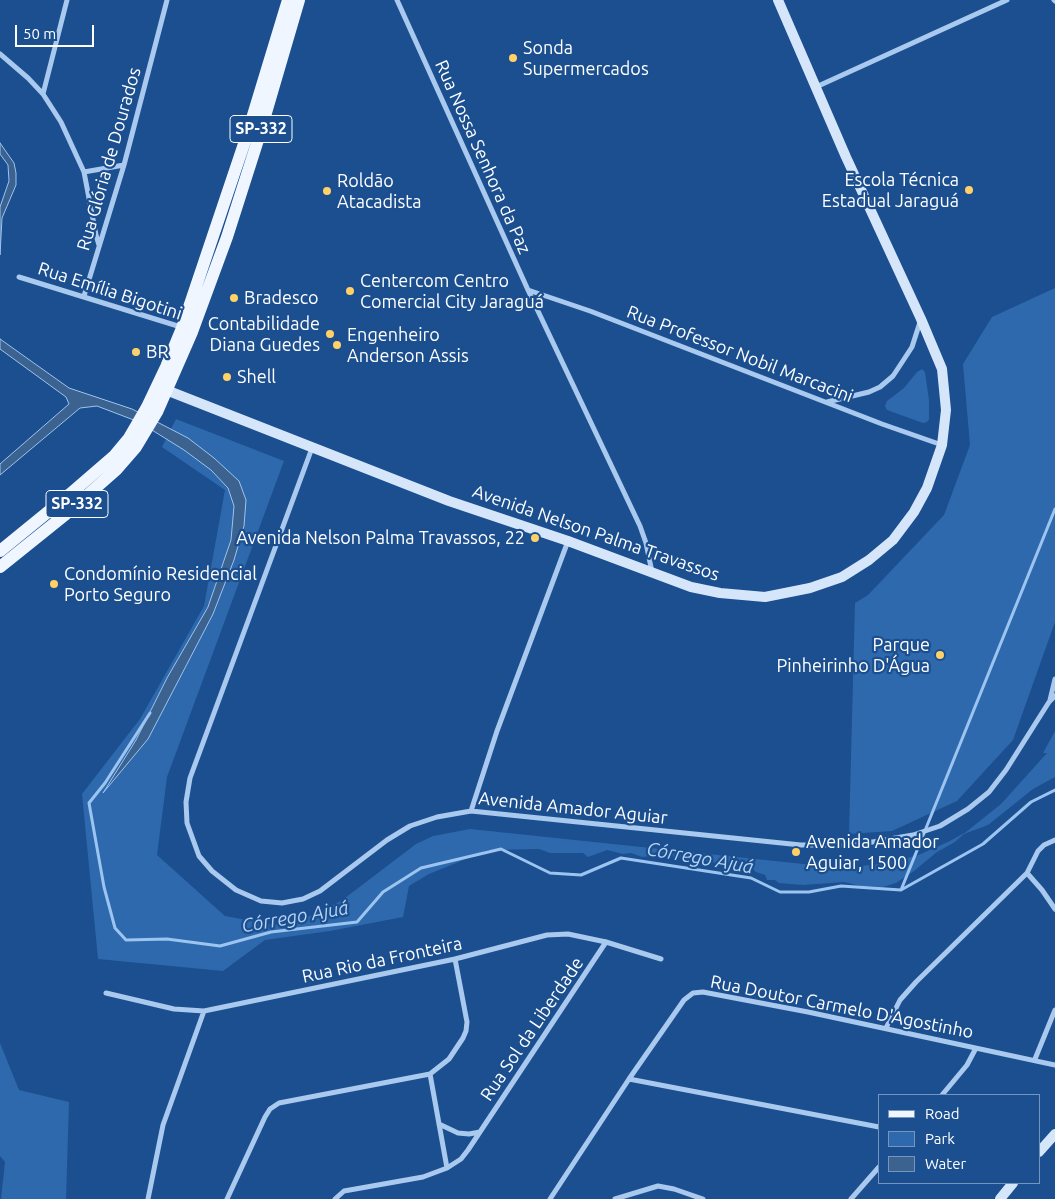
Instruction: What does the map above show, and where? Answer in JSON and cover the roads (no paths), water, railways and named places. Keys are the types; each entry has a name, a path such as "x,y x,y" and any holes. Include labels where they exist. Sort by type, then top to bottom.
{"main road":[{"name":"SP-332","path":"187,330 288,0"},
{"name":"SP-332","path":"0,567 104,482 125,460 152,410 226,238 299,0"},
{"name":"SP-332","path":"0,551 100,470 141,430"}],"street":[{"path":"42,94 67,0"},
{"name":"Rua Glória de Dourados","path":"84,296 124,165 167,0"},
{"name":"Rua Nossa Senhora da Paz","path":"398,0 528,290 640,526 646,543 652,573"},
{"name":"Avenida Nelson Palma Travassos","path":"162,388 449,501 568,541 691,586 720,593 765,597 810,588 842,577 869,560 893,540 927,488 942,445 946,410 942,369 846,157 778,0"},
{"path":"816,88 1007,0"},
{"path":"0,54 28,78 42,94 61,122 84,172 99,245"},
{"path":"84,172 124,165"},
{"name":"Rua Emília Bigotini","path":"19,277 187,330"},
{"name":"Rua Professor Nobil Marcacini","path":"528,290 590,311 942,445"},
{"path":"827,402 880,388 893,376 912,347 921,319"},
{"name":"Avenida Amador Aguiar","path":"312,448 190,778 186,802 187,822 199,856 212,871 236,890 261,901 282,903 303,899 320,892 387,840 410,826 471,811 801,845 855,845 913,835 940,826 968,809 988,792 1006,770 1049,702 1055,696"},
{"path":"471,811 497,731 568,541"},
{"path":"1049,702 1055,679"},
{"path":"886,1028 900,1000 916,982 1027,873 1038,851 1044,845 1055,840"},
{"path":"1027,873 1055,909"},
{"name":"Rua Rio da Fronteira","path":"106,992 174,1010 204,1011 455,959 546,935 568,934 606,942 661,959"},
{"name":"Rua Sol da Liberdade","path":"335,1199 344,1191 423,1177 447,1168 461,1158 606,942"},
{"path":"227,1199 265,1117 270,1109 279,1103 430,1074 449,1059 466,1031 467,1022 455,959"},
{"name":"Rua Doutor Carmelo D'Agostinho","path":"550,1199 629,1079 684,1000 693,993 703,992 886,1028 1035,1059 1055,1065"},
{"path":"1035,1059 1055,1010"},
{"path":"148,1199 163,1124 204,1011"},
{"path":"943,1094 967,1065 976,1048"},
{"path":"430,1074 447,1168"},
{"path":"629,1079 878,1127"},
{"path":"439,1124 458,1133 480,1132"},
{"path":"1040,1151 1055,1134"},
{"path":"851,1199 878,1168"},
{"path":"1001,1198 1012,1184"},
{"path":"615,1199 658,1186 674,1189 703,1199"}],"water":[{"path":"0,143 14,163 16,185 2,218 0,255 0,207 9,181 8,165 0,154"},
{"path":"0,339 69,388 132,409 188,438 239,481 246,500 244,526 234,560 213,614 148,739 103,793 136,740 167,678 208,607 231,540 234,506 228,488 211,470 184,450 139,422 97,406 80,408 0,475 0,464 69,404 66,397 0,349"}],"waterway":[{"path":"901,890 1055,509"},
{"name":"Córrego Ajuá","path":"150,713 105,783 89,803 104,887 115,928 126,940 167,939 220,946 271,932 357,922 383,892 421,868 501,849 550,873 581,875 621,858 751,878 780,892 809,892 841,886 901,890 983,844 1031,802 1055,790"}],"place":[{"name":"Sonda Supermercados","path":"513,58"},
{"name":"Escola Técnica Estadual Jaraguá","path":"969,190"},
{"name":"Roldão Atacadista","path":"327,191"},
{"name":"Centercom Centro Comercial City Jaraguá","path":"350,291"},
{"name":"Bradesco","path":"234,298"},
{"name":"Contabilidade Diana Guedes","path":"330,334"},
{"name":"Engenheiro Anderson Assis","path":"337,345"},
{"name":"BR","path":"136,352"},
{"name":"Shell","path":"227,377"},
{"name":"Avenida Nelson Palma Travassos, 22","path":"535,538"},
{"name":"Condomínio Residencial Porto Seguro","path":"54,584"},
{"name":"Parque Pinheirinho D'Água","path":"940,655"},
{"name":"Avenida Amador Aguiar, 1500","path":"796,852"}]}
